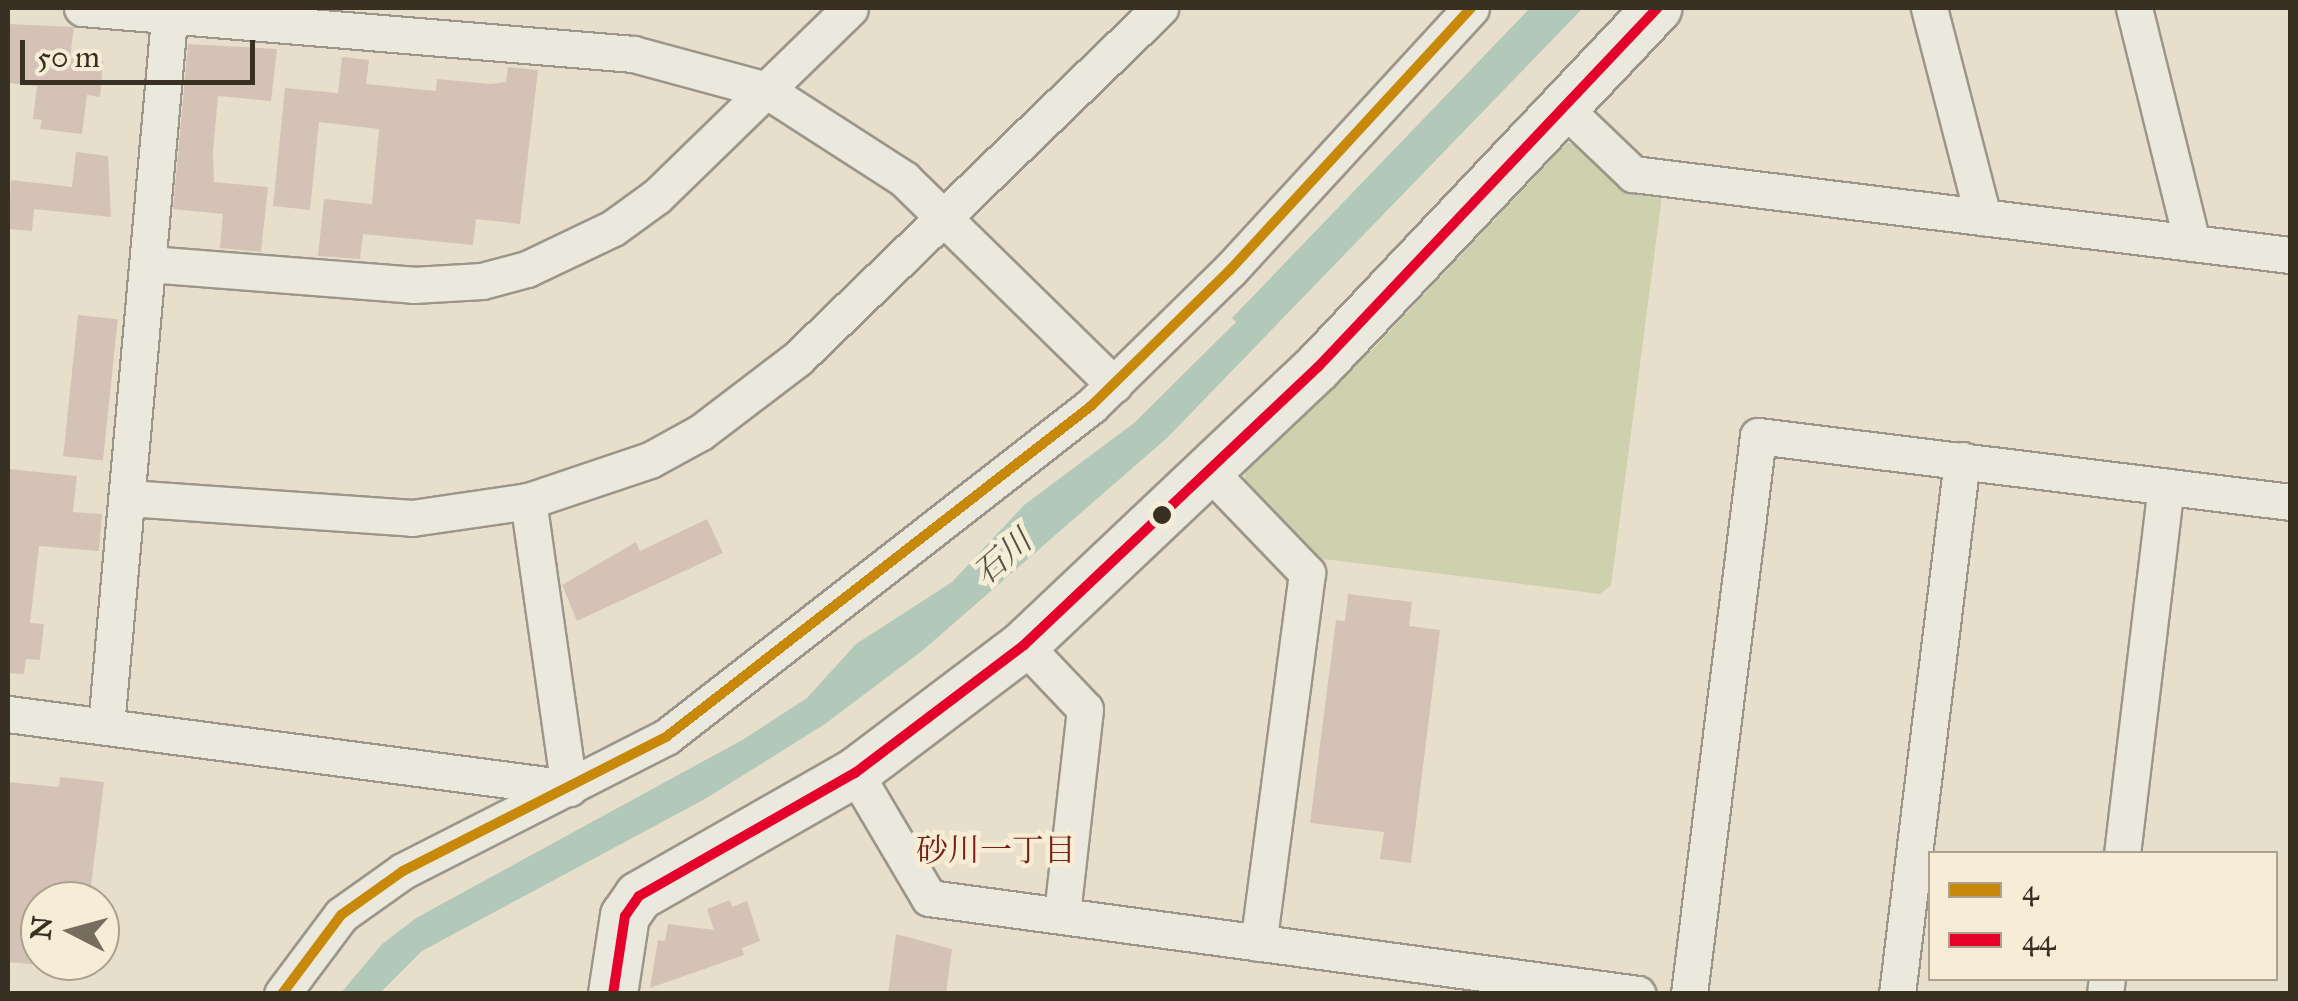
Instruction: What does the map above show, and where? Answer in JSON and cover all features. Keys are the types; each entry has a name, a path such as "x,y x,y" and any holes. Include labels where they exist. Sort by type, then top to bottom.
{"street":[{"path":"82,8 415,21 633,54 766,90 904,180 1114,385"},
{"path":"149,264 413,285 482,282 527,269 613,228 657,196 850,8"},
{"path":"128,498 362,518 469,512 602,480 701,432 798,358 1160,8"},
{"path":"282,994 341,915 403,871 666,737 1114,385 1230,270 1471,8"},
{"path":"613,994 625,916 639,896 855,773 1024,645 1318,368 1566,110 1657,8"},
{"path":"1929,8 1983,217"},
{"path":"2134,8 2192,243"},
{"path":"106,726 170,11"},
{"path":"1566,110 1633,174 2290,256"},
{"path":"1689,994 1758,436 2290,502"},
{"path":"1897,994 1962,460"},
{"path":"1208,470 1308,573 1258,943"},
{"path":"2122,851 2166,487"},
{"path":"528,500 569,788"},
{"path":"1024,645 1085,709 1062,914"},
{"path":"8,714 569,788"},
{"path":"855,773 929,898 1638,994"}],"shaded area":[{"path":"1567,143 1582,145 1662,196 1611,586 1600,594 1316,558 1244,486 1245,471 1373,349"}],"water":[{"name":"石川","path":"1530,8 1583,8 1167,438 922,651 825,724 705,799 422,951 380,993 341,993 381,945 416,918 744,739 807,698 856,644 952,582 1024,505 1134,423 1236,322 1232,318"}],"building":[{"path":"8,24 74,27 70,58 103,61 100,97 87,95 82,134 40,129 42,120 33,119 37,86 8,83"},
{"path":"188,44 277,49 271,101 218,96 213,152 214,182 268,187 261,252 220,248 223,214 173,209"},
{"path":"342,57 369,60 366,84 436,91 437,79 491,84 506,82 508,67 538,70 520,224 476,219 473,245 363,234 360,259 318,256 324,199 372,204 379,129 319,122 310,210 273,206 285,88 338,93"},
{"path":"76,152 108,156 111,217 34,209 32,231 8,229 11,180 72,187"},
{"path":"78,315 118,319 103,460 63,456"},
{"path":"8,469 77,476 73,512 102,514 99,551 39,546 30,623 44,624 40,660 26,659 24,674 8,673"},
{"path":"707,519 723,553 577,621 562,585 636,542 640,551"},
{"path":"1348,594 1412,602 1409,626 1440,630 1411,863 1380,859 1384,832 1310,823 1336,620 1345,621"},
{"path":"60,777 104,782 92,881 20,881 20,963 8,962 8,782 59,787"},
{"path":"730,900 732,907 747,901 760,941 742,948 744,955 650,988 658,940 665,941 668,924 714,930 707,909"},
{"path":"896,934 952,949 946,994 888,994"}],"transit line":[{"name":"4","path":"282,994 341,915 403,871 666,737 1091,406 1230,270 1471,8"},
{"name":"44","path":"613,994 625,916 639,896 855,773 1024,645 1318,367 1657,8"}],"district":[{"name":"砂川一丁目","path":"996,851"}]}
